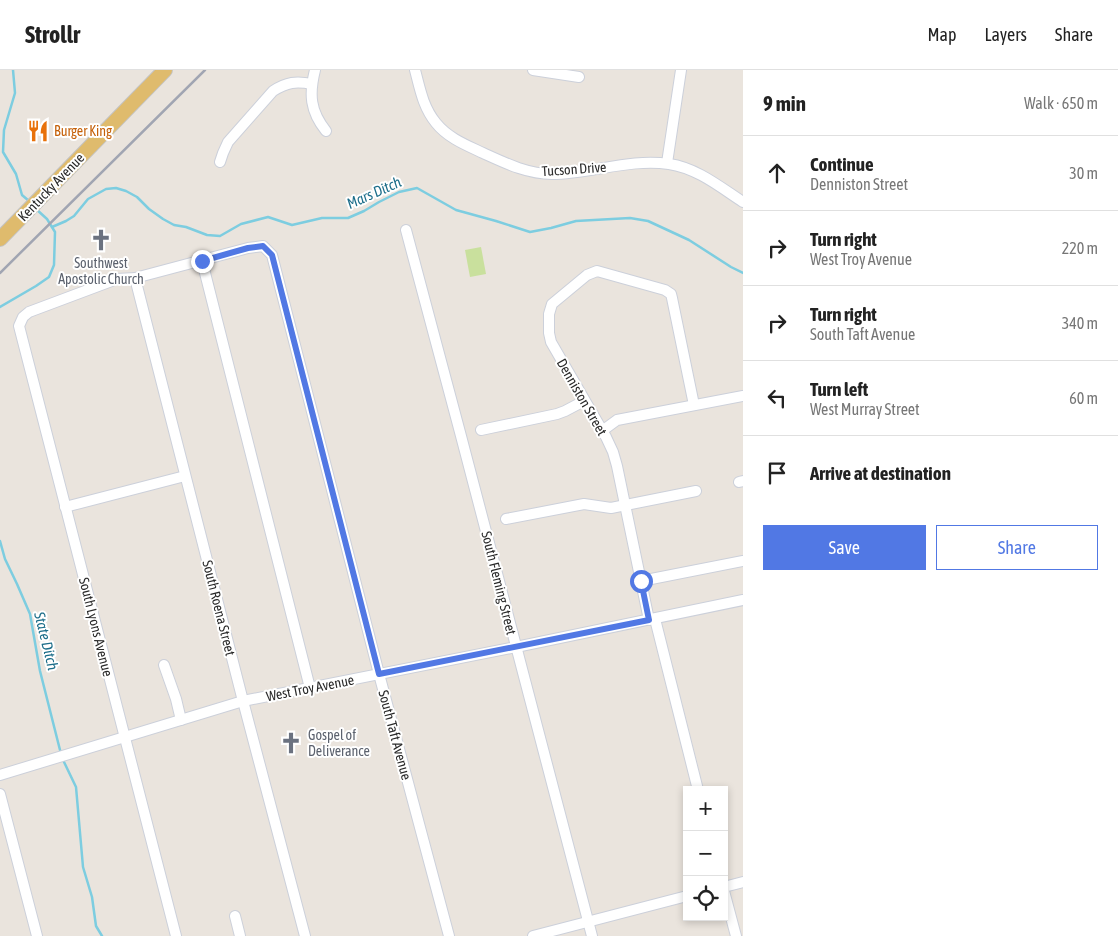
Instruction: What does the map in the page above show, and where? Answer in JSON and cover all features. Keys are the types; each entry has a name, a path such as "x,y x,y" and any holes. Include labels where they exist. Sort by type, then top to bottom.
{"main road":[{"name":"Kentucky Avenue","path":"0,239 165,70"}],"street":[{"path":"315,70 312,84 312,99 318,120 326,131"},
{"name":"Tucson Drive","path":"415,70 426,109 444,131 460,143 517,168 552,174 641,163 667,163 701,174 743,202"},
{"path":"533,70 579,77"},
{"path":"667,163 681,70"},
{"path":"220,162 228,142 273,91 289,83 312,84"},
{"name":"South Fleming Street","path":"406,230 592,936"},
{"name":"South Taft Avenue","path":"202,261 248,248 263,246 272,255 379,674 449,936"},
{"path":"135,278 202,261 310,688"},
{"name":"Denniston Street","path":"694,405 670,294 665,290 597,271 592,272 552,304 549,314 551,342 602,431 615,458 621,479 641,581 697,786"},
{"name":"South Lyons Avenue","path":"135,278 117,279 29,312 23,317 19,326 176,936"},
{"name":"South Roena Street","path":"135,278 305,936"},
{"path":"602,431 617,420 743,396"},
{"path":"481,430 557,414 584,400"},
{"path":"65,507 185,476"},
{"path":"506,519 584,504 611,508 696,491"},
{"path":"641,581 743,561"},
{"name":"West Troy Avenue","path":"0,776 243,701 743,600"},
{"path":"164,665 181,720"},
{"path":"0,794 36,936"},
{"path":"728,888 743,882"},
{"path":"533,936 683,897"},
{"path":"728,905 736,936"},
{"path":"235,916 240,936"}],"green space":[{"path":"481,247 486,274 470,277 465,250"}],"waterway":[{"name":"State Ditch","path":"13,70 15,93 4,130 3,152 16,174 22,195 29,201"},
{"name":"Mars Ditch","path":"52,227 74,216 88,199 106,189 116,188 126,191 174,225 186,227 207,235 220,236 241,224 268,217 292,225 322,218 348,218 399,192 417,188 456,210 530,232 576,221 630,218 648,221 689,240 743,273"},
{"name":"State Ditch","path":"0,307 49,277 54,265 55,232 47,219 36,209"},
{"name":"State Ditch","path":"0,541 5,559 30,614 40,671 60,750"},
{"name":"State Ditch","path":"64,762 76,787 83,867 92,897 96,926 102,936"}],"railway":[{"path":"0,273 205,70"}],"place":[{"name":"Burger King","path":"38,131"},
{"name":"Southwest Apostolic Church","path":"101,240"},
{"name":"Gospel of Deliverance","path":"291,743"}],"route":[{"path":"202,261 248,248 263,246 272,255 379,674 649,620 641,581"}]}
